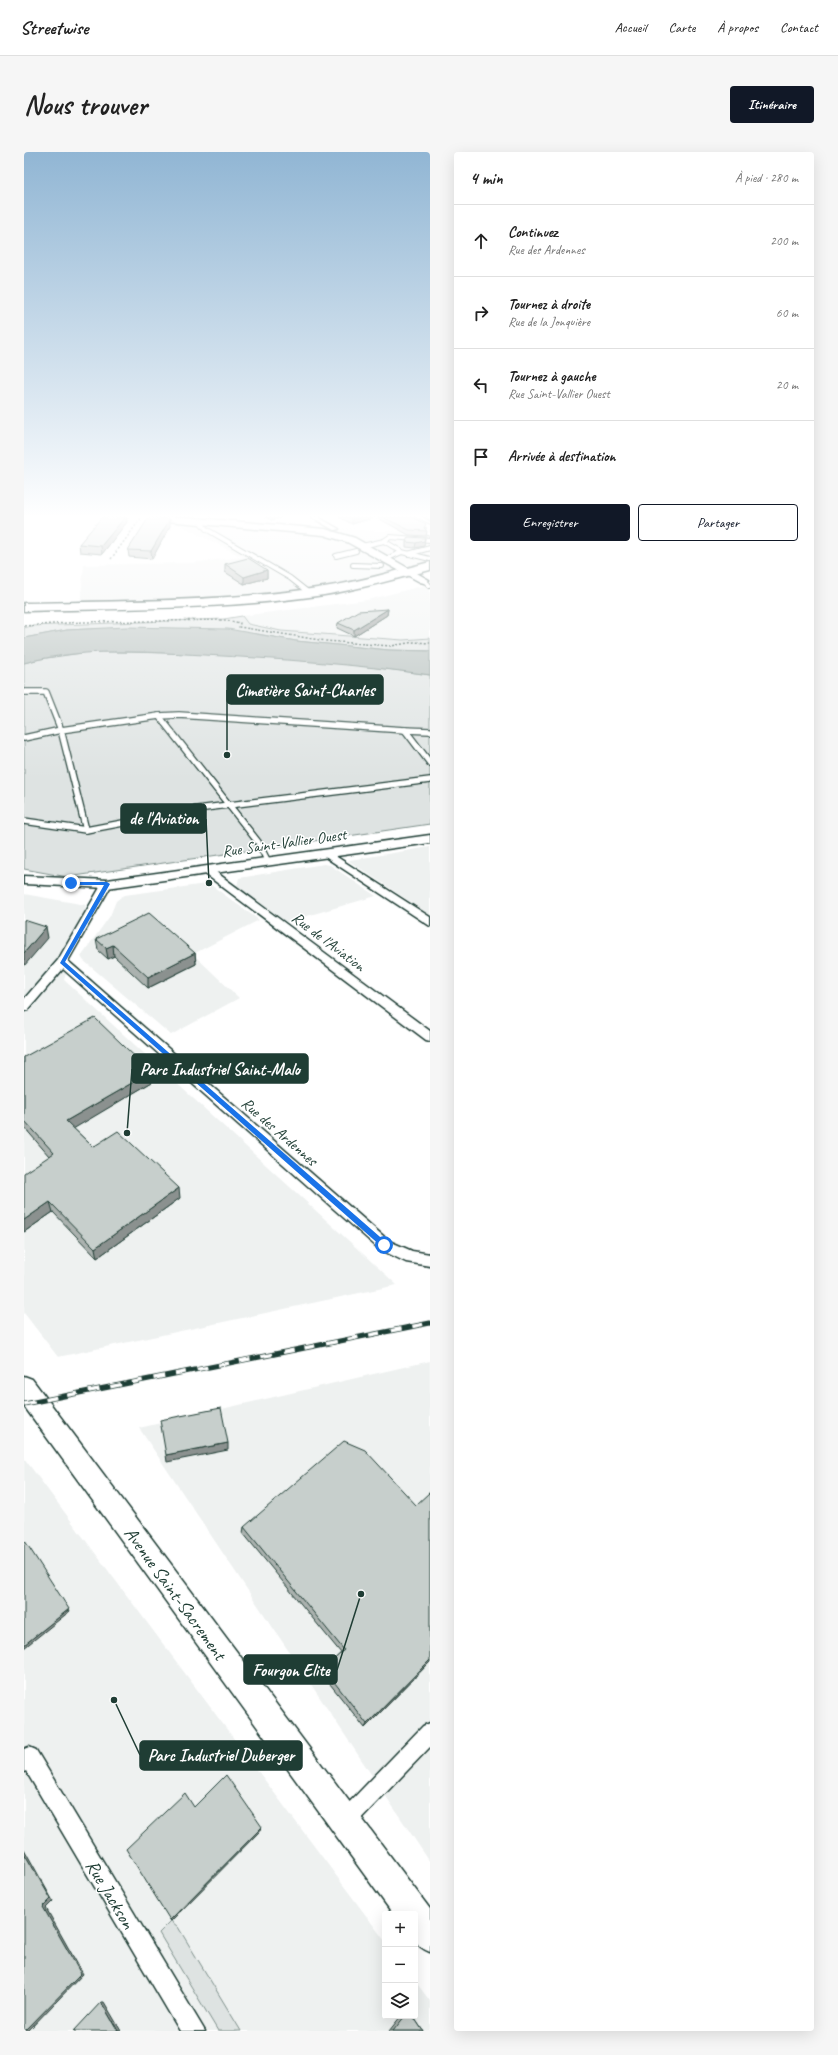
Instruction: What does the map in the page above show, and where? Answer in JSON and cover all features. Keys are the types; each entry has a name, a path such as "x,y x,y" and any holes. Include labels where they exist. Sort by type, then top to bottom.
{"main road":[{"path":"24,607 133,605"},
{"path":"24,617 189,613 269,608 296,605"},
{"name":"Avenue Saint-Sacrement","path":"24,1387 411,1911"},
{"name":"Avenue Saint-Sacrement","path":"418,1920 430,1936"}],"street":[{"name":"Rue Saint-Vallier Ouest","path":"24,880 107,884 430,839"},
{"path":"326,853 430,922"},
{"name":"Rue de l'Aviation","path":"208,871 430,1037"},
{"path":"24,1007 62,962 107,884"},
{"name":"Rue des Ardennes","path":"62,962 384,1245 401,1254 421,1260 430,1260"},
{"path":"344,1822 430,1733"},
{"name":"Rue Jackson","path":"27,1760 193,2031"}],"lane":[{"path":"24,692 46,692 61,730 86,830"},
{"path":"24,738 61,730 159,716 179,715 430,732"},
{"path":"159,716 227,805 258,842 268,862"},
{"path":"406,730 430,763"},
{"path":"24,821 86,830 227,805 430,780"}],"path":[{"path":"24,626 33,624 226,620 240,623 239,627 326,641 391,646 414,642 430,643"}],"shaded area":[{"path":"80,605 103,605 80,606"},
{"path":"330,605 430,605 430,642 281,631 248,624 242,616"},
{"path":"242,616 248,624 281,631 403,640 430,638 430,651 389,650 296,641 258,634 204,629 67,630 24,638 24,628 31,626 224,619"},
{"path":"126,627 228,629 296,641 389,650 430,651 430,675 317,662 136,652 69,655 24,663 24,638 67,630"},
{"path":"89,652 175,653 260,657 346,664 430,675 430,824 68,877 24,869 24,663 40,659"},
{"path":"430,847 430,915 349,861 350,860"},
{"path":"324,864 330,865 376,896 286,922 237,886 239,878"},
{"path":"206,884 211,885 259,920 193,954 239,998 171,1035 83,960 81,956 110,916 116,901 121,897 125,895"},
{"path":"24,894 86,905 64,980 397,1285 58,1357 24,1313"},
{"path":"430,1361 430,1862 139,1428"},
{"path":"24,1458 382,1937 382,2019 418,2019 418,1985 430,2001 430,2031 24,2031"},
{"path":"171,1921 178,1927 241,2031 218,2031 159,1933"}],"building":[{"path":"388,609 354,630 338,623 358,611"},
{"path":"149,913 195,953 148,977 113,945 106,948 96,939"},
{"path":"24,920 46,927 24,953"},
{"path":"95,1018 151,1072 66,1121 93,1147 118,1131 179,1188 95,1248 50,1202 24,1220 24,1173 54,1153 24,1120 24,1057"},
{"path":"221,1408 228,1443 166,1455 160,1420"},
{"path":"344,1441 365,1450 416,1505 430,1492 430,1660 367,1724 324,1669 344,1650 244,1527"},
{"path":"25,1541 69,1609 24,1645 24,1542"},
{"path":"226,1775 262,1827 170,1920 126,1849 185,1793 194,1807"},
{"path":"24,1853 51,1899 43,1907 81,1974 25,2031 24,2031"},
{"path":"101,2002 118,2031 74,2031"},
{"path":"403,2019 415,2019 423,2031 393,2031"}],"railway":[{"path":"24,1404 430,1323"}],"place":[{"name":"Cimetière Saint-Charles","path":"227,755"},
{"name":"de l'Aviation","path":"209,883"},
{"name":"Parc Industriel Saint-Malo","path":"127,1133"},
{"name":"Fourgon Elite","path":"361,1594"},
{"name":"Parc Industriel Duberger","path":"114,1700"}],"route":[{"path":"71,883 107,884 62,962 384,1245"}]}
